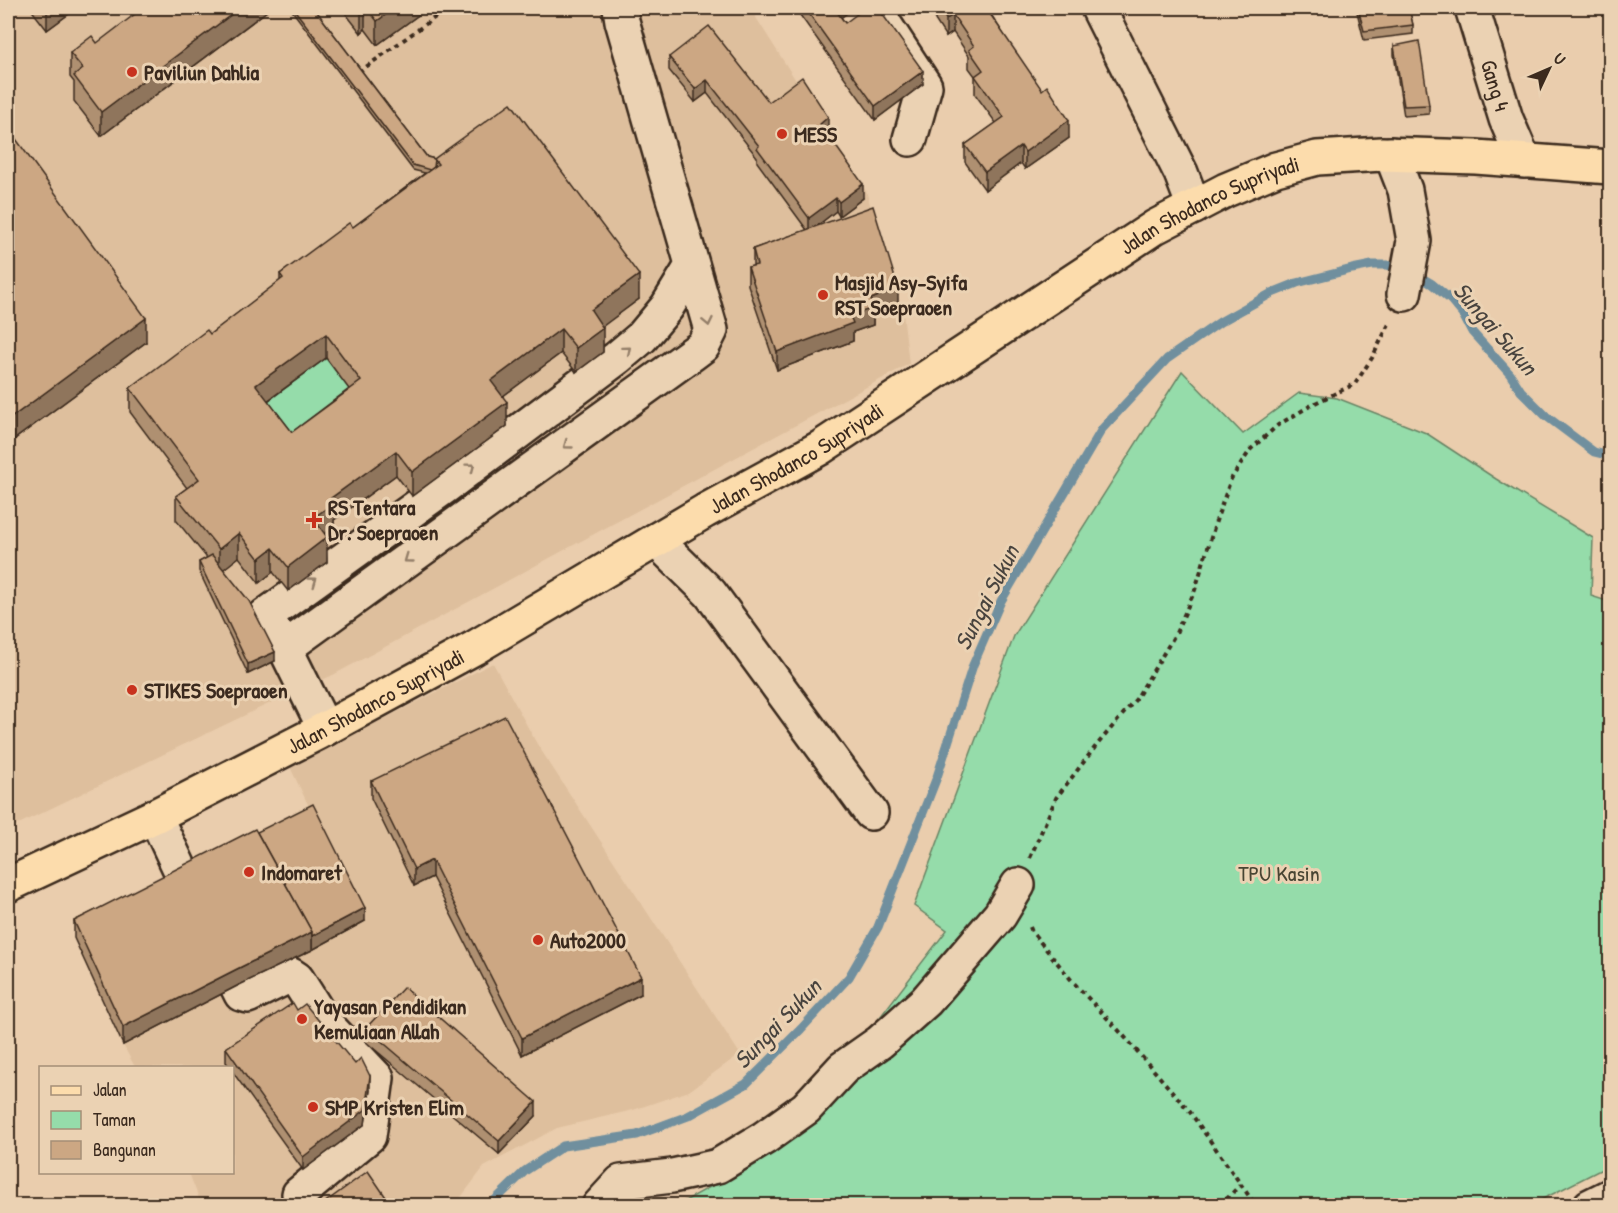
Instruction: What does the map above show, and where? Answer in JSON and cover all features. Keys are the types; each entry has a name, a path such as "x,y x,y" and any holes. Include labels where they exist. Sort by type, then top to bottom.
{"main road":[{"name":"Jalan Shodanco Supriyadi","path":"8,885 155,816 325,729 474,648 705,511 820,448 1155,227 1226,190 1276,170 1317,158 1391,154 1476,157 1611,167"}],"street":[{"path":"285,648 703,346 711,330 620,8"},
{"path":"874,8 925,86 910,139"},
{"path":"1098,8 1181,173 1194,207"},
{"name":"Gang 4","path":"1472,8 1506,119 1524,161"},
{"path":"1391,154 1404,190 1414,241 1404,294"},
{"path":"325,729 285,648 265,616 446,486 617,358 642,337 667,307 692,266"},
{"path":"656,540 710,593 871,813"},
{"path":"155,816 186,882"},
{"path":"599,1206 621,1182 672,1176 718,1166 764,1138 806,1108 843,1068 880,1042 926,1001 1000,915 1018,885"},
{"path":"237,986 241,994 248,996 291,975 297,979 324,1022 377,1078 369,1136 299,1194"},
{"path":"1590,1206 1611,1196"}],"path":[{"path":"354,76 448,8"},
{"path":"1256,1206 1190,1112 1073,982 1032,932 1018,885 1056,798 1136,699 1176,633 1195,590 1231,479 1251,449 1278,425 1315,403 1355,384 1372,358 1404,294"},
{"path":"1220,1206 1241,1184"}],"shaded area":[{"name":"RS Tentara Dr. Soepraoen","path":"8,8 750,8 866,191 903,313 909,364 333,675 8,829"},
{"path":"493,663 537,744 740,1054 689,1091 633,1110 557,1128 484,1167 455,1205 202,1206 189,1174 234,1174 234,1066 134,1066 123,1045 247,980 312,950 364,921 290,767"}],"green space":[{"path":"326,358 361,405 292,456 256,409"},
{"name":"TPU Kasin","path":"1182,371 1243,434 1299,393 1337,398 1426,433 1593,538 1591,596 1610,602 1610,1165 1529,1206 676,1206 760,1159 854,1051 947,930 914,906 1014,636"}],"building":[{"path":"143,8 240,8 101,112 74,76 83,69 70,53 92,36 97,43"},
{"path":"293,8 314,8 427,157 435,159 434,167 430,170 413,165"},
{"path":"367,8 395,8 377,21"},
{"path":"805,8 836,8 845,23 865,8 878,8 923,71 875,106"},
{"path":"938,8 986,8 1042,90 1047,86 1069,120 1025,152 1021,146 985,172 965,145 1004,117 975,76 983,70 969,50 974,46 953,15 946,19"},
{"path":"1358,8 1409,8 1413,25 1364,31"},
{"name":"MESS","path":"709,26 769,102 802,77 828,117 820,124 863,184 839,202 836,198 809,218 757,148 759,146 707,80 695,89 669,57"},
{"path":"1419,41 1429,105 1404,106 1394,46"},
{"path":"511,103 639,275 591,310 603,328 576,348 561,329 491,381 507,402 412,472 396,451 331,498 334,503 313,518 327,537 288,567 273,548 259,559 239,533 219,549 176,496 199,479 130,388 207,330 210,334 283,278 280,274 349,223 353,227 438,164 434,159","holes":["326,334 361,381 292,432 256,385"]},
{"path":"8,128 146,318 8,420 8,279 13,275 8,268"},
{"name":"Masjid Asy-Syifa RST Soepraoen","path":"873,206 898,288 871,299 873,308 850,316 853,323 777,352 748,267 757,265 753,249"},
{"path":"212,555 249,601 275,652 248,664 199,562"},
{"name":"Auto2000","path":"505,716 641,977 522,1038 432,860 414,869 371,781"},
{"path":"313,804 365,908 312,936 312,932 257,832"},
{"path":"255,829 312,932 123,1027 74,921"},
{"path":"404,987 536,1102 499,1141 366,1028"},
{"name":"SMP Kristen Elim","path":"293,1003 297,1010 305,1004 355,1064 361,1058 370,1076 365,1110 303,1157 226,1048"},
{"path":"368,1171 392,1206 320,1206"}],"waterway":[{"name":"Sungai Sukun","path":"489,1206 525,1171 563,1146 637,1135 688,1116 746,1084 849,977 878,927 937,777 973,665 1001,601 1102,429 1167,359 1220,322 1272,293 1297,283 1352,269 1387,265 1415,274 1432,284 1451,300 1462,313 1472,332 1510,374 1521,391 1546,416 1594,452 1610,456"}],"place":[{"name":"Paviliun Dahlia","path":"132,72"},
{"name":"MESS","path":"782,134"},
{"name":"Masjid Asy-Syifa RST Soepraoen","path":"823,295"},
{"name":"RS Tentara Dr. Soepraoen","path":"314,520"},
{"name":"STIKES Soepraoen","path":"132,690"},
{"name":"Indomaret","path":"249,872"},
{"name":"Auto2000","path":"538,940"},
{"name":"Yayasan Pendidikan Kemuliaan Allah","path":"302,1019"},
{"name":"SMP Kristen Elim","path":"313,1107"}]}
